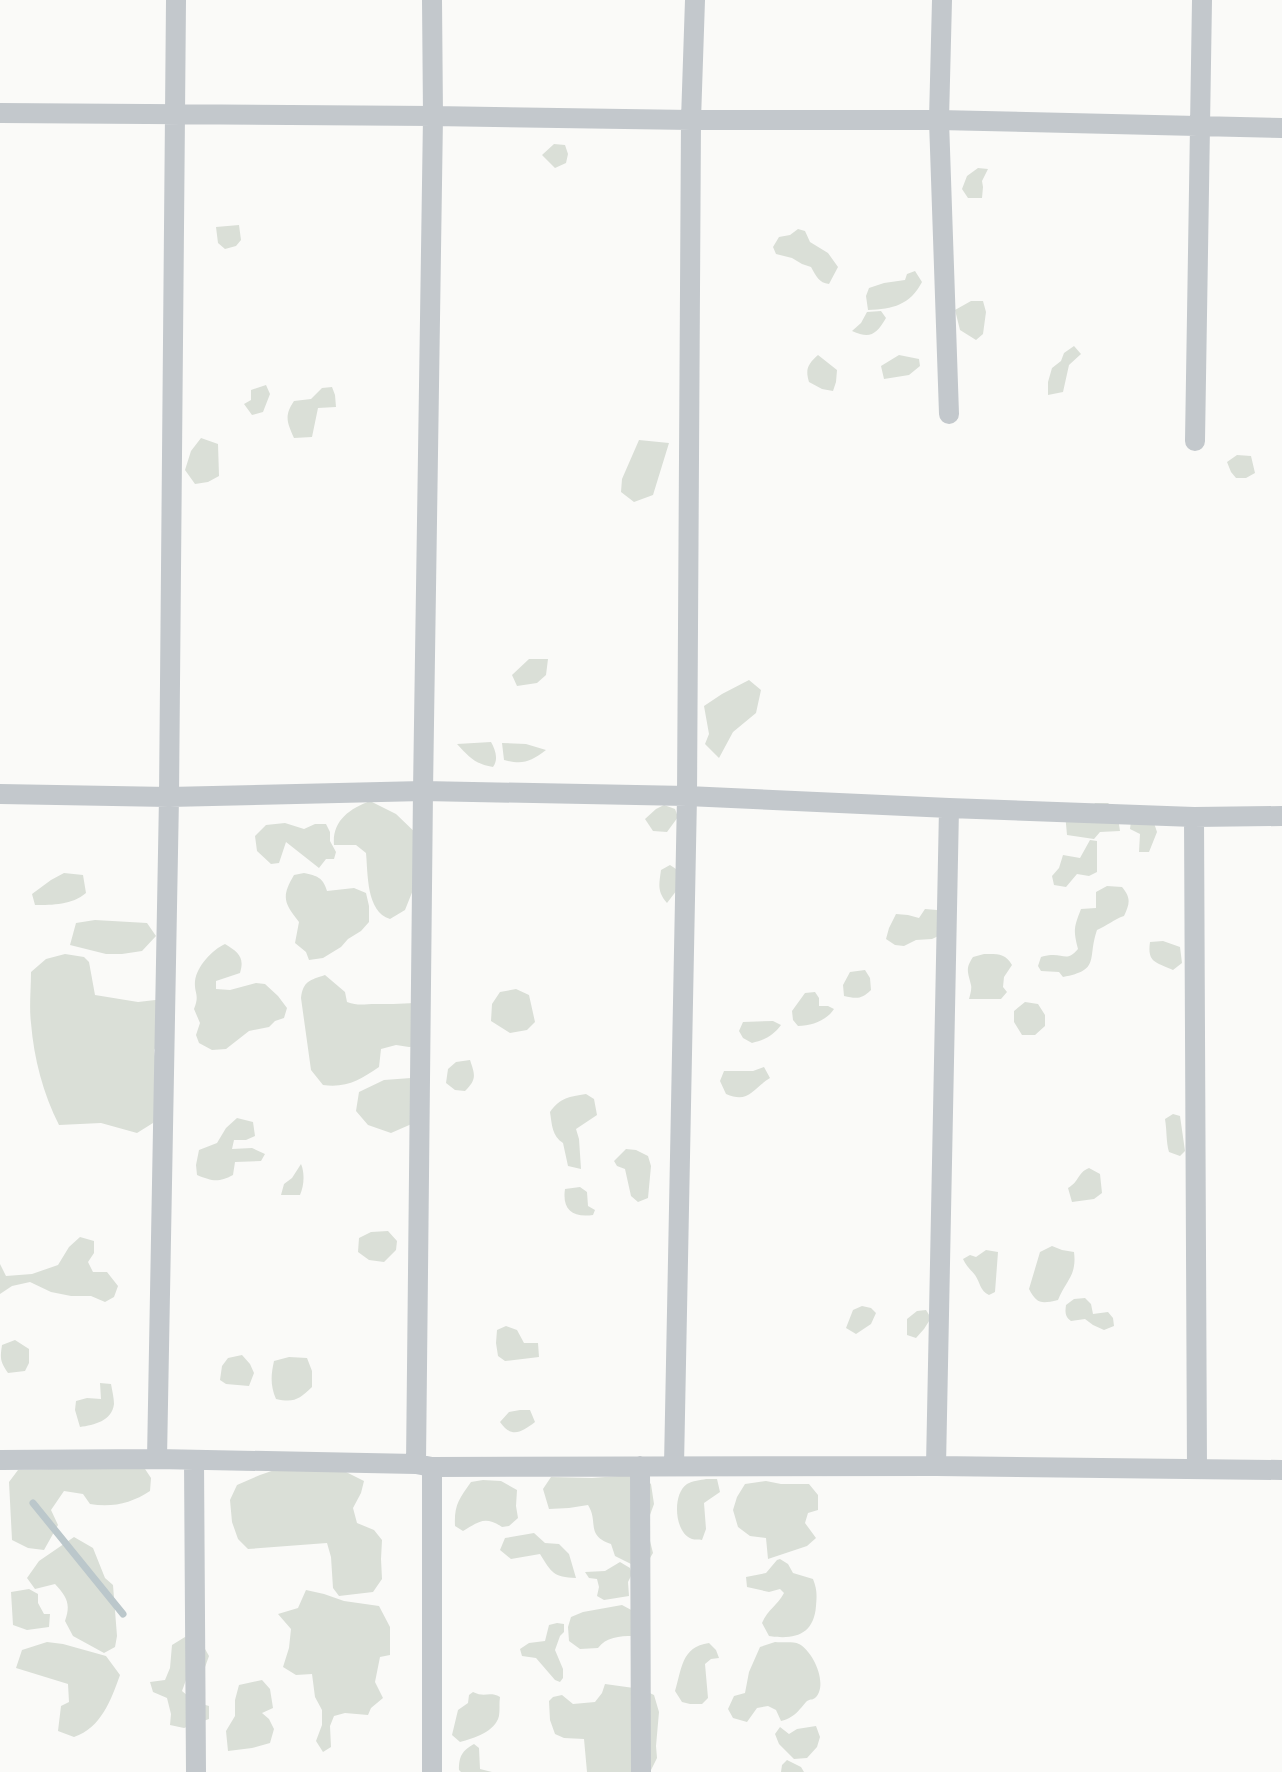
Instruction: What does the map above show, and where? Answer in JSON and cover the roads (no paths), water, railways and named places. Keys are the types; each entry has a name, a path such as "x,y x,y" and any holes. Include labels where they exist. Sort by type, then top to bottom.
{"street":[{"path":"157,1459 169,797 176,0"},
{"path":"432,0 433,116 423,791 424,1466 432,1772"},
{"path":"674,1466 687,796 691,120 695,0"},
{"path":"942,0 939,120 949,414"},
{"path":"1195,441 1202,0"},
{"path":"0,113 691,120 939,120 1282,128"},
{"path":"0,794 169,797 423,791 687,796 1194,817 1282,816"},
{"path":"936,1466 949,808"},
{"path":"1194,817 1197,1469"},
{"path":"0,1460 157,1459 424,1466 936,1466 1282,1470"},
{"path":"194,1460 196,1772"},
{"path":"640,1466 641,1772"}],"waterway":[{"path":"33,1503 123,1614"}]}
